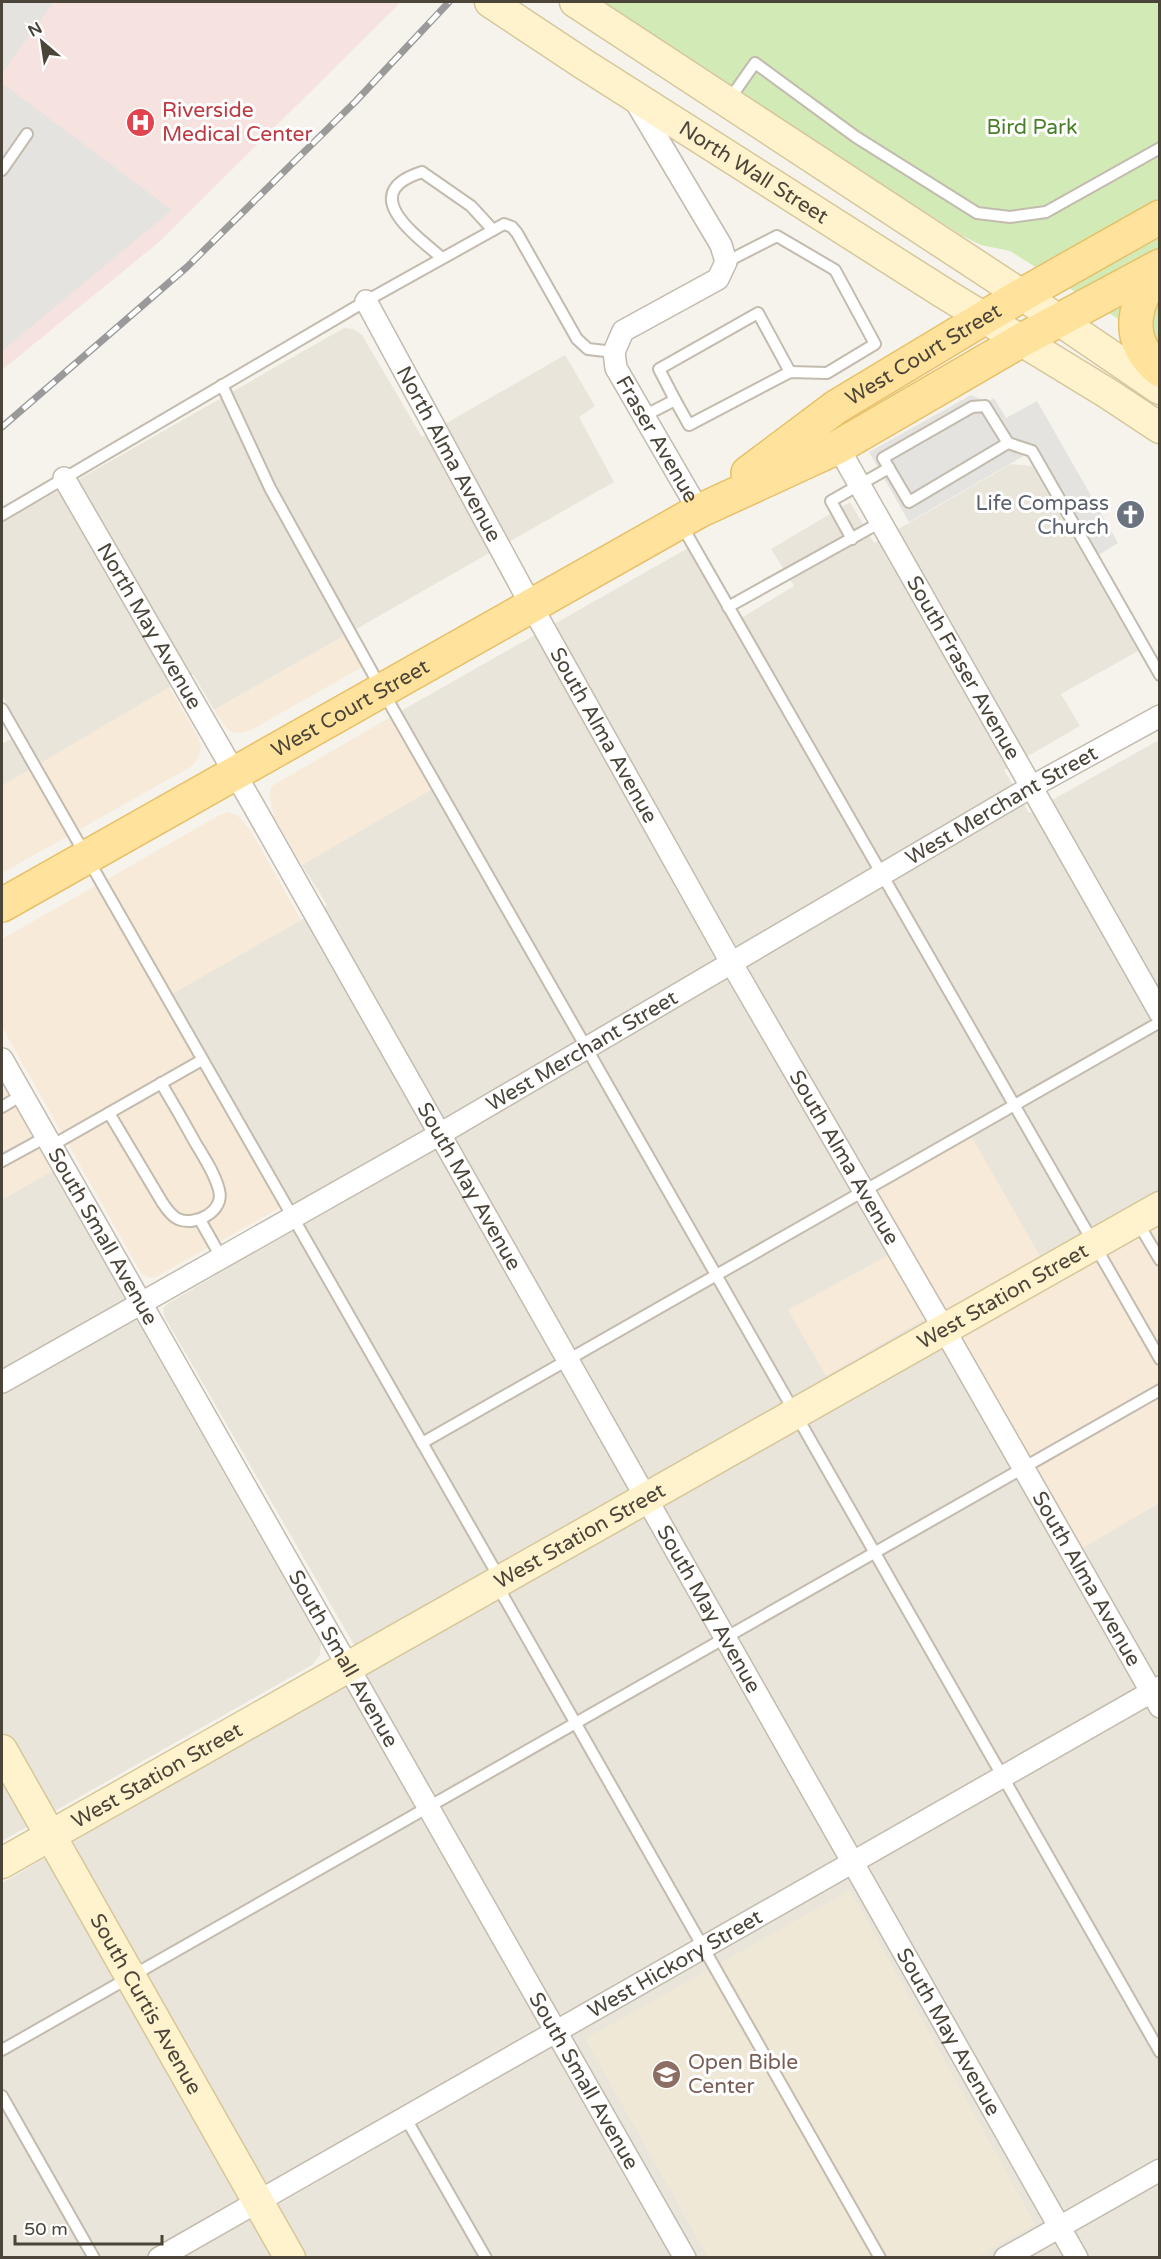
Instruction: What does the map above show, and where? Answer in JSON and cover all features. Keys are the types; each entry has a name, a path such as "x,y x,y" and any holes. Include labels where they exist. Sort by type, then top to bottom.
{"main road":[{"name":"North Wall Street","path":"490,2 984,319 1107,393 1160,428"},
{"path":"575,2 728,101 1160,389"},
{"name":"West Court Street","path":"689,516 836,407 1160,217"},
{"path":"1160,267 1146,286 1135,319 1138,340 1145,355 1160,370"},
{"name":"West Court Street","path":"2,905 689,516 838,447 1020,341 1160,267"},
{"name":"West Station Street","path":"2,1863 1148,1213"},
{"name":"South Curtis Avenue","path":"2,1750 290,2258"}],"street":[{"path":"631,94 721,245 726,262"},
{"name":"Fraser Avenue","path":"689,516 644,416 616,368 614,352 623,331 718,279 726,262"},
{"name":"North Alma Avenue","path":"366,302 531,605"},
{"name":"South Fraser Avenue","path":"838,447 1160,1013"},
{"name":"North May Avenue","path":"64,478 235,772"},
{"name":"South Alma Avenue","path":"531,605 732,964 1157,1696"},
{"name":"West Merchant Street","path":"2,1382 440,1134 1031,787 1160,716"},
{"name":"South May Avenue","path":"235,772 1077,2258"},
{"name":"South Small Avenue","path":"2,1059 686,2258"},
{"name":"West Hickory Street","path":"159,2258 1003,1777 1157,1696"},
{"path":"1005,2258 1160,2170"}],"lane":[{"path":"728,101 755,63 856,138 977,213 1010,217 1046,212 1160,148"},
{"path":"2,170 27,134"},
{"path":"442,258 402,223 392,207 393,192 406,177 422,172 471,206 493,230"},
{"path":"2,515 222,385 504,224 512,227 517,233 576,339 588,349 614,352"},
{"path":"726,262 777,236 835,270 875,344 826,373 790,372 689,425 659,369 758,313 790,372"},
{"path":"222,385 270,488 382,690 1160,2052"},
{"path":"644,416 675,400"},
{"path":"1008,443 909,501 883,458 972,407 985,406 1008,443 1032,451 1160,675"},
{"path":"852,539 831,501 889,468"},
{"path":"689,516 728,608 1160,1359"},
{"path":"728,608 881,522"},
{"path":"2,709 422,1443 576,1723 880,2258"},
{"path":"422,1443 1160,1022"},
{"path":"2,1161 109,1113 202,1060"},
{"path":"109,1113 171,1214 177,1219 188,1222 200,1220 219,1202 220,1192 209,1166 161,1083"},
{"path":"2,1107 22,1095"},
{"path":"1148,1213 1160,1260"},
{"path":"200,1220 221,1257"},
{"path":"2,2050 1160,1390"},
{"path":"2,2096 94,2258"},
{"path":"405,2117 486,2258"}],"shaded area":[{"name":"Riverside Medical Center","path":"2,2 401,2 158,243 2,370"},
{"path":"2,2 54,2 2,73"},
{"path":"2,83 172,210 2,351"},
{"path":"344,328 353,329 362,335 422,437 565,355 595,406 579,417 614,482 214,710 193,674 2,786 2,744 23,732 2,695 2,523"},
{"path":"971,395 988,402 994,398 1006,418 1037,401 1118,543 1097,556 1036,449 909,522 869,452"},
{"path":"1011,464 1032,466 1138,651 1061,694 1080,726 1004,770 1029,813 1159,740 1159,1226 1056,1285 970,1135 909,1244 826,1375 945,1307 1082,1548 1159,1503 1159,2257 2,2257 2,1883 369,1671 164,1316 163,1308 169,1303 299,1226 170,995 327,905 302,865 442,783 401,711 688,548 733,623 794,586 771,549 850,502 874,543"},
{"path":"346,635 364,666 251,730 240,733 232,732 214,710"},
{"path":"169,687 201,746 199,756 192,766 2,873 2,786"},
{"path":"401,711 442,783 302,865 274,817 269,794 272,786"},
{"path":"229,812 238,816 251,831 301,920 170,995 287,1204 154,1278 147,1277 141,1273 2,1027 2,939 218,816"},
{"path":"2,1082 52,1171 2,1200"},
{"path":"970,1134 1056,1284 1159,1226 1159,1503 1082,1548 945,1307 826,1376 788,1310 909,1244 877,1189"},
{"path":"52,1171 321,1644 320,1655 312,1665 2,1841 2,1200"},
{"path":"850,1890 1035,2224 977,2257 708,2257 585,2039"}],"green space":[{"name":"Bird Park","path":"600,2 1159,2 1159,356 1147,337 1010,251 981,245 961,235"}],"railway":[{"path":"2,427 187,267 356,101 449,2"}],"place":[{"name":"Riverside Medical Center","path":"141,122"},
{"name":"Life Compass Church","path":"1130,515"},
{"name":"Open Bible Center","path":"667,2074"}]}
